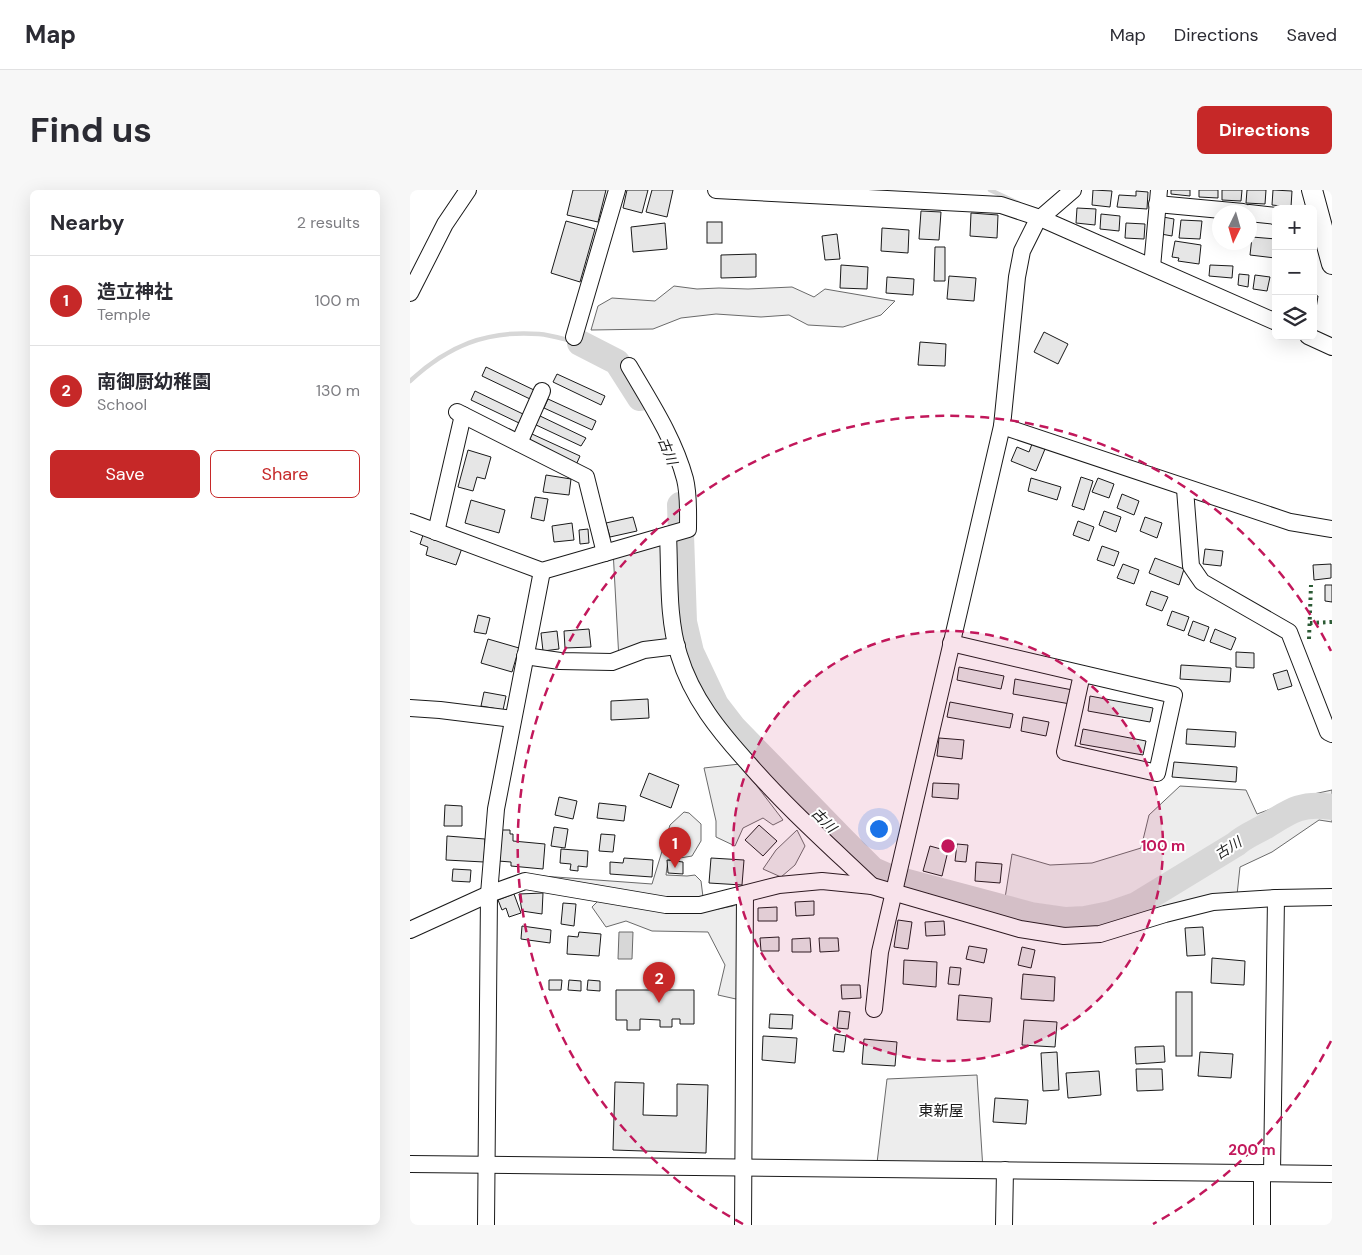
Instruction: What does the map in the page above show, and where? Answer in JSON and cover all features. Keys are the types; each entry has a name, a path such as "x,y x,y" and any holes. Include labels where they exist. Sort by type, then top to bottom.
{"main road":[{"path":"1312,190 1314,205"},
{"path":"1317,220 1332,264"}],"street":[{"path":"410,293 445,224 468,190"},
{"path":"574,337 616,190"},
{"path":"716,190 928,196 1000,205 1040,218 1272,320"},
{"path":"874,1009 880,952 893,892 1002,426 1017,277 1022,251 1037,221 1073,190"},
{"path":"1152,267 1158,197 1212,207"},
{"path":"1257,214 1272,216"},
{"path":"1317,340 1332,347"},
{"path":"410,522 542,571 688,529 685,480 675,450 629,366"},
{"path":"519,444 542,391"},
{"path":"436,532 460,414 586,477 605,552"},
{"path":"1002,426 1290,522 1332,529"},
{"path":"1185,488 1191,566 1202,582 1289,632 1328,732 1332,734"},
{"path":"668,535 672,622 676,646 696,696 719,730 776,796 872,886"},
{"path":"486,1225 489,894 496,809 542,571"},
{"path":"951,643 1174,695 1157,773 1065,752 1082,674"},
{"path":"526,656 560,661 612,662 644,650 676,646"},
{"path":"410,708 513,719"},
{"path":"410,930 489,894 525,881 666,905 700,906 779,885 822,881 872,886 1020,930 1064,936 1100,934 1165,914 1213,902 1332,897"},
{"path":"743,1225 745,894"},
{"path":"1262,1225 1267,1173 1276,898"},
{"path":"410,1164 1332,1174"},
{"path":"1004,1170 1004,1225"}],"shaded area":[{"path":"674,286 697,289 792,287 814,297 825,289 895,301 881,315 843,327 808,325 789,315 761,317 716,314 681,318 653,329 591,330 598,306 612,298 655,301"},
{"path":"669,542 677,646 619,660 613,550"},
{"path":"740,764 783,820 773,825 763,818 743,828 735,846 716,837 716,821 704,768"},
{"path":"1180,786 1246,790 1257,814 1309,795 1332,790 1332,822 1319,820 1272,852 1240,867 1237,895 1058,935 893,892 899,868 1005,898 1012,854 1050,865 1092,863 1141,848 1149,815"},
{"path":"684,812 689,813 701,824 701,841 692,856 668,860 666,875 695,875 701,881 703,897 718,909 733,906 745,900 745,1001 718,995 725,965 708,932 652,931 626,921 606,927 592,907 599,900 528,875 652,884 670,825"},
{"path":"797,830 805,846 795,865 781,877 763,869 776,850"},
{"path":"619,932 633,932 632,959 618,959"},
{"path":"977,1075 983,1170 877,1163 887,1079"}],"building":[{"path":"573,190 606,190 598,222 567,215"},
{"path":"627,190 648,190 642,213 623,208"},
{"path":"652,190 673,190 667,217 646,212"},
{"path":"1093,190 1112,191 1110,207 1092,205"},
{"path":"1171,190 1190,190 1190,196 1171,194"},
{"path":"1199,190 1218,190 1218,198 1199,197"},
{"path":"1222,190 1242,190 1241,201 1222,200"},
{"path":"1247,190 1266,190 1265,204 1246,203"},
{"path":"1273,190 1292,191 1291,205 1272,205"},
{"path":"1136,191 1148,192 1147,209 1117,207 1119,195 1136,196"},
{"path":"1077,208 1096,209 1095,225 1076,223"},
{"path":"921,211 941,212 939,240 919,239"},
{"path":"971,213 998,215 997,238 970,236"},
{"path":"1101,214 1120,216 1119,231 1100,229"},
{"path":"1163,217 1174,219 1172,236 1161,234"},
{"path":"1181,220 1202,221 1200,239 1179,238"},
{"path":"566,221 595,229 580,282 551,273"},
{"path":"707,222 722,222 722,243 707,243"},
{"path":"665,223 667,249 633,252 631,227"},
{"path":"1126,223 1145,224 1144,239 1125,238"},
{"path":"882,228 909,230 908,253 881,251"},
{"path":"837,234 840,259 825,260 822,236"},
{"path":"1257,237 1272,239 1272,258 1250,255 1251,250 1257,250"},
{"path":"1175,241 1201,245 1199,264 1178,261 1179,258 1172,257"},
{"path":"935,247 945,247 945,281 934,281"},
{"path":"756,254 756,277 721,278 721,255"},
{"path":"841,265 868,267 867,289 840,288"},
{"path":"1210,265 1233,266 1232,278 1209,276"},
{"path":"1239,274 1249,275 1248,287 1238,285"},
{"path":"1255,275 1270,277 1267,291 1253,289"},
{"path":"949,276 976,278 974,301 947,299"},
{"path":"887,277 914,279 913,295 886,293"},
{"path":"1044,332 1068,344 1058,364 1034,352"},
{"path":"920,342 946,344 945,366 918,365"},
{"path":"486,367 534,390 530,399 482,376"},
{"path":"557,374 605,396 601,405 553,382"},
{"path":"475,391 523,414 519,423 471,400"},
{"path":"548,399 596,421 592,430 544,408"},
{"path":"538,415 586,438 581,446 534,424"},
{"path":"532,434 580,456 576,465 528,443"},
{"path":"1032,444 1045,449 1036,471 1011,461 1017,447 1029,452"},
{"path":"468,450 491,457 485,479 477,477 473,491 458,487"},
{"path":"546,475 571,479 569,495 543,492"},
{"path":"1081,477 1093,481 1084,510 1072,506"},
{"path":"1031,478 1061,487 1057,500 1028,491"},
{"path":"1098,478 1114,484 1109,498 1092,492"},
{"path":"1122,494 1139,501 1134,515 1117,508"},
{"path":"535,497 548,499 544,521 531,518"},
{"path":"471,500 505,510 499,533 465,523"},
{"path":"1104,511 1121,517 1116,532 1099,525"},
{"path":"633,517 637,531 610,537 606,523"},
{"path":"1145,517 1162,523 1157,538 1140,531"},
{"path":"1078,521 1094,527 1089,541 1073,535"},
{"path":"572,523 574,540 554,542 552,526"},
{"path":"588,529 589,543 580,544 579,530"},
{"path":"423,535 462,548 456,565 426,555 428,547 420,544"},
{"path":"1102,546 1119,552 1114,566 1097,560"},
{"path":"1205,549 1223,551 1221,566 1203,564"},
{"path":"1155,558 1184,569 1179,585 1149,573"},
{"path":"1123,564 1139,570 1134,584 1117,578"},
{"path":"1331,564 1331,578 1314,580 1313,565"},
{"path":"1325,585 1332,585 1332,602 1325,601"},
{"path":"1151,591 1168,597 1162,611 1146,605"},
{"path":"1172,611 1189,617 1184,631 1167,625"},
{"path":"478,615 490,618 486,634 474,632"},
{"path":"1193,621 1209,627 1204,641 1188,635"},
{"path":"589,629 591,647 565,648 564,631"},
{"path":"1215,629 1236,638 1231,650 1210,642"},
{"path":"557,631 559,649 543,651 541,633"},
{"path":"488,639 519,648 512,672 481,663"},
{"path":"1236,652 1254,653 1254,668 1236,667"},
{"path":"1181,665 1231,668 1230,682 1180,679"},
{"path":"959,667 1004,676 1001,689 957,680"},
{"path":"1287,670 1292,686 1278,690 1273,674"},
{"path":"1015,679 1078,691 1076,705 1013,694"},
{"path":"484,692 506,696 503,710 481,706"},
{"path":"1090,696 1153,708 1150,722 1088,711"},
{"path":"648,699 649,718 611,720 611,701"},
{"path":"950,702 1013,714 1010,728 947,717"},
{"path":"1023,717 1049,722 1046,736 1021,731"},
{"path":"1083,729 1146,741 1143,755 1080,744"},
{"path":"1187,729 1236,732 1235,747 1186,744"},
{"path":"939,738 964,740 962,759 937,756"},
{"path":"1174,762 1237,767 1236,782 1172,777"},
{"path":"649,773 679,785 671,808 640,796"},
{"path":"933,783 959,784 958,799 932,797"},
{"path":"559,797 577,801 573,819 555,815"},
{"path":"599,803 626,806 624,821 597,818"},
{"path":"445,805 462,806 462,826 444,826"},
{"path":"759,825 777,841 763,856 745,840"},
{"path":"554,827 568,829 565,848 551,846"},
{"path":"501,830 510,830 510,834 513,834 513,841 545,844 543,869 511,866 511,862 498,861"},
{"path":"601,834 615,835 613,852 599,851"},
{"path":"447,836 485,839 484,862 446,860"},
{"path":"957,844 968,845 966,862 955,861"},
{"path":"930,846 948,851 942,876 923,871"},
{"path":"561,849 588,851 587,867 578,866 578,871 570,870 571,864 560,863"},
{"path":"624,858 653,860 652,877 610,874 610,862 623,863"},
{"path":"711,858 744,860 742,885 709,883"},
{"path":"667,860 683,862 683,874 668,873"},
{"path":"976,862 1002,864 1000,883 975,881"},
{"path":"453,869 471,870 470,882 452,881"},
{"path":"543,893 542,914 522,911 519,894"},
{"path":"514,894 521,913 509,917 506,908 502,910 498,900"},
{"path":"814,901 814,915 796,916 795,902"},
{"path":"563,903 576,904 574,926 561,924"},
{"path":"777,907 777,921 758,921 758,908"},
{"path":"898,920 912,922 908,949 894,947"},
{"path":"944,921 945,935 926,936 925,922"},
{"path":"522,926 551,930 550,943 521,939"},
{"path":"1203,927 1205,955 1187,956 1185,928"},
{"path":"579,932 601,934 599,956 567,954 568,936 578,937"},
{"path":"779,937 779,951 761,951 760,938"},
{"path":"810,938 811,952 792,952 792,939"},
{"path":"819,938 838,938 839,951 820,952"},
{"path":"969,946 987,949 984,963 966,959"},
{"path":"1022,947 1035,950 1031,968 1018,965"},
{"path":"1212,958 1245,961 1244,985 1211,983"},
{"path":"904,960 937,962 936,987 903,984"},
{"path":"950,967 961,968 959,985 948,984"},
{"path":"1023,974 1055,977 1054,1001 1021,999"},
{"path":"549,980 562,980 561,990 549,990"},
{"path":"569,980 581,981 581,991 568,990"},
{"path":"588,980 600,981 600,991 587,990"},
{"path":"841,985 860,985 861,998 842,999"},
{"path":"616,990 694,990 694,1024 680,1024 680,1019 672,1019 672,1027 660,1027 660,1020 640,1019 640,1030 627,1030 627,1020 616,1020"},
{"path":"1176,992 1192,992 1192,1056 1176,1056"},
{"path":"959,995 992,998 990,1022 957,1020"},
{"path":"839,1011 850,1012 848,1029 837,1028"},
{"path":"770,1014 793,1015 792,1029 769,1028"},
{"path":"1024,1020 1057,1022 1055,1047 1022,1045"},
{"path":"835,1034 846,1036 844,1052 833,1051"},
{"path":"763,1036 797,1038 795,1063 762,1060"},
{"path":"864,1039 897,1042 895,1066 862,1064"},
{"path":"1164,1046 1165,1062 1136,1064 1135,1047"},
{"path":"1057,1052 1059,1090 1043,1091 1041,1053"},
{"path":"1200,1052 1233,1054 1231,1078 1198,1076"},
{"path":"1136,1069 1162,1069 1163,1090 1137,1091"},
{"path":"1099,1071 1101,1095 1068,1098 1066,1073"},
{"path":"615,1082 644,1083 643,1115 677,1116 677,1084 708,1085 706,1153 613,1150"},
{"path":"995,1098 1028,1100 1026,1124 993,1122"}],"waterway":[{"path":"990,190 1018,203"},
{"path":"410,381 439,358 469,343 485,338 520,333 554,336 580,343 581,338"},
{"name":"古川","path":"580,343 617,362 640,398"},
{"name":"古川","path":"680,505 684,622 691,652 716,705 733,727 873,870 889,877 1031,915 1066,920 1085,919 1110,914 1136,905 1247,836 1290,812 1312,806 1332,807"}],"hedge":[{"path":"1309,639 1311,585"},
{"path":"1310,623 1332,622"}],"place":[{"name":"造立神社","path":"675,868"},
{"name":"南御厨幼稚園","path":"659,1003"}],"district":[{"name":"東新屋","path":"941,1111"}]}
